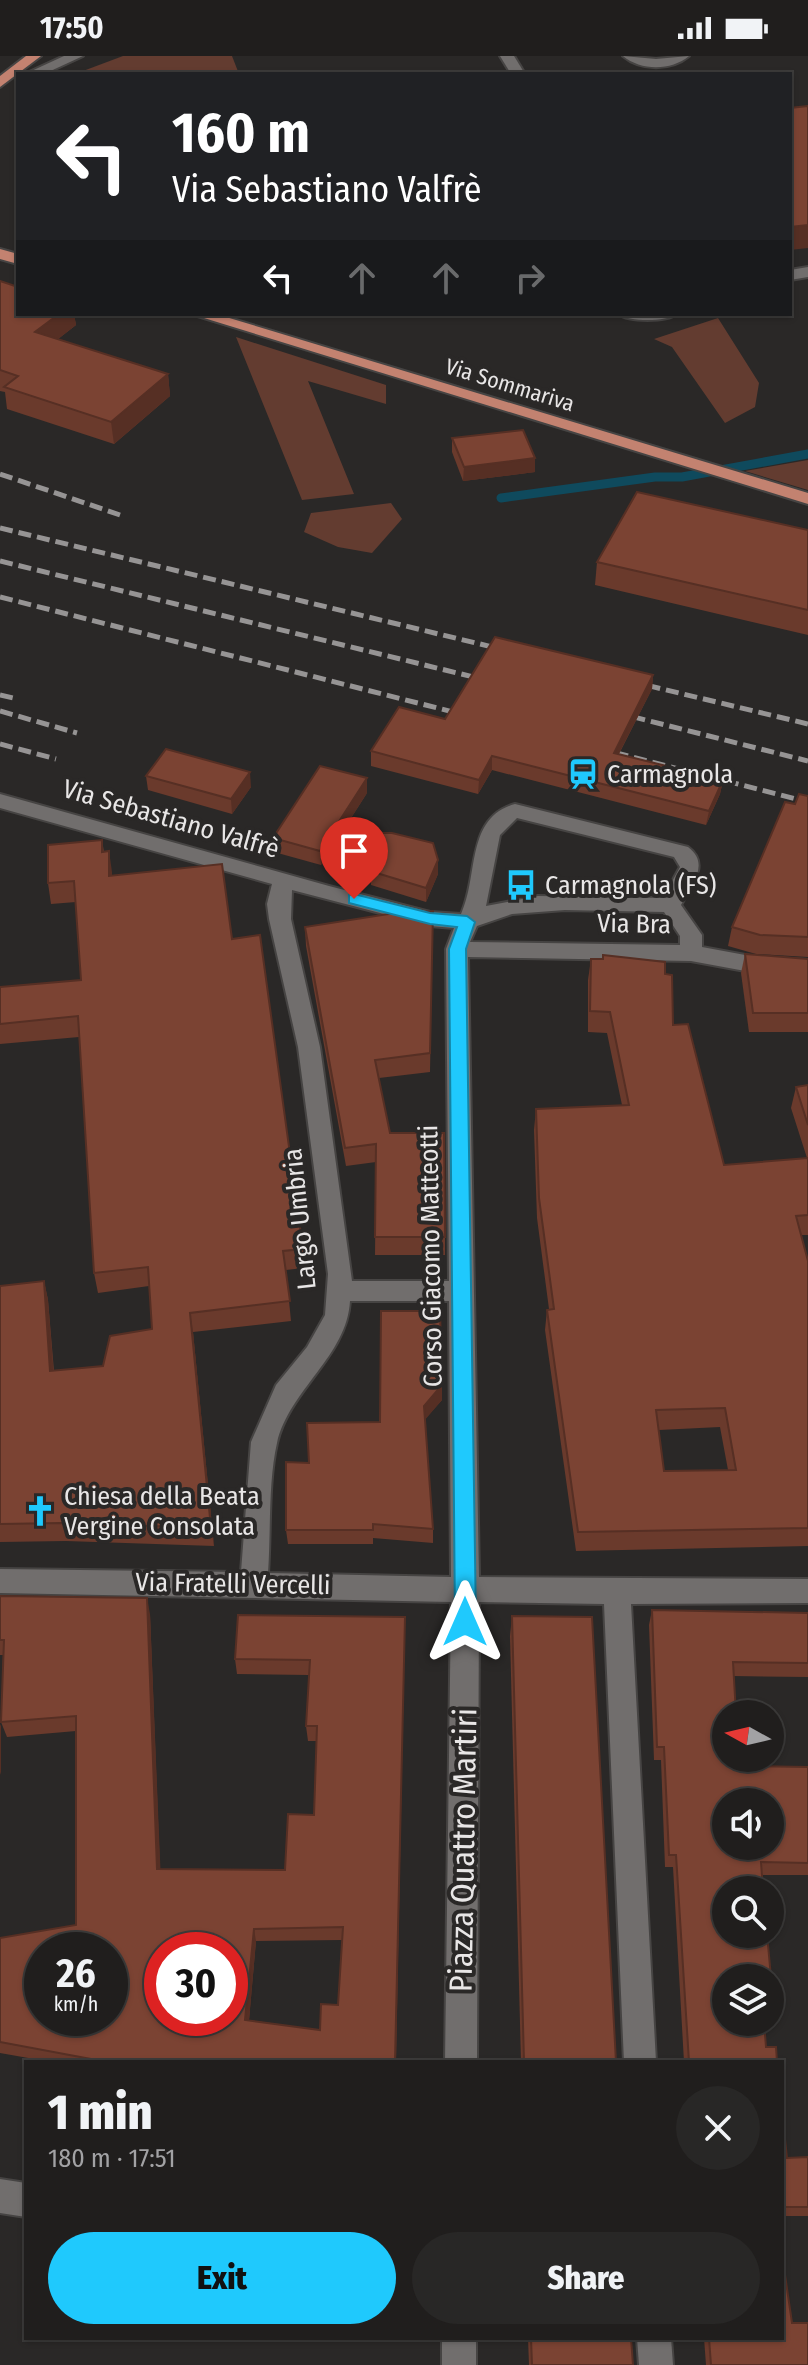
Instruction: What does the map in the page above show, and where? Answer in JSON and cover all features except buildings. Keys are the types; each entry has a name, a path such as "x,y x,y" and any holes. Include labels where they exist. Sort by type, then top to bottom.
{"main road":[{"path":"0,99 16,80"},
{"name":"Via Sommariva","path":"206,316 808,499"}],"street":[{"path":"27,72 76,56"},
{"path":"630,56 652,63 671,62 682,56"},
{"name":"Via Sebastiano Valfrè","path":"0,801 430,919 467,922"},
{"name":"Corso Giacomo Matteotti","path":"465,1590 457,949 480,894 489,835 500,818 515,811 681,852 689,858 690,867 670,905"},
{"name":"Largo Umbria","path":"254,1583 264,1442 285,1393 316,1354 337,1316 340,1274 309,1047 278,904 284,880"},
{"path":"467,922 485,911 511,904 670,905 691,935 691,953"},
{"name":"Via Bra","path":"457,949 691,953 756,965 808,968"},
{"path":"339,1291 460,1291"},
{"name":"Via Fratelli Vercelli","path":"0,1581 254,1583 617,1594 808,1591"},
{"name":"Piazza Quattro Martiri","path":"461,2060 465,1590"},
{"path":"617,1594 640,2060"},
{"path":"0,2196 24,2200"},
{"path":"459,2340 459,2365"},
{"path":"654,2340 656,2365"}],"shaded area":[{"path":"123,56 232,56 238,72 80,72"},
{"path":"718,318 759,383 755,407 725,423 672,347 654,339"},
{"path":"236,337 386,385 386,404 308,381 354,494 302,500"},
{"path":"808,460 808,490 745,471"},
{"path":"391,503 402,519 372,553 338,547 304,532 311,513"}],"waterway":[{"path":"501,498 655,477 682,477 808,454"}],"railway":[{"path":"0,474 120,515"},
{"path":"0,528 509,651"},
{"path":"0,561 494,682"},
{"path":"0,597 469,716"},
{"path":"629,681 808,724"},
{"path":"0,695 18,699"},
{"path":"0,711 77,733"},
{"path":"614,712 808,761"},
{"path":"0,744 56,759"},
{"path":"597,748 808,802"}],"place":[{"name":"Carmagnola","path":"583,774"},
{"name":"Carmagnola (FS)","path":"521,885"},
{"name":"Chiesa della Beata Vergine Consolata","path":"40,1511"}],"route":[{"path":"354,899 430,919 467,922 457,949 465,1622"}]}
